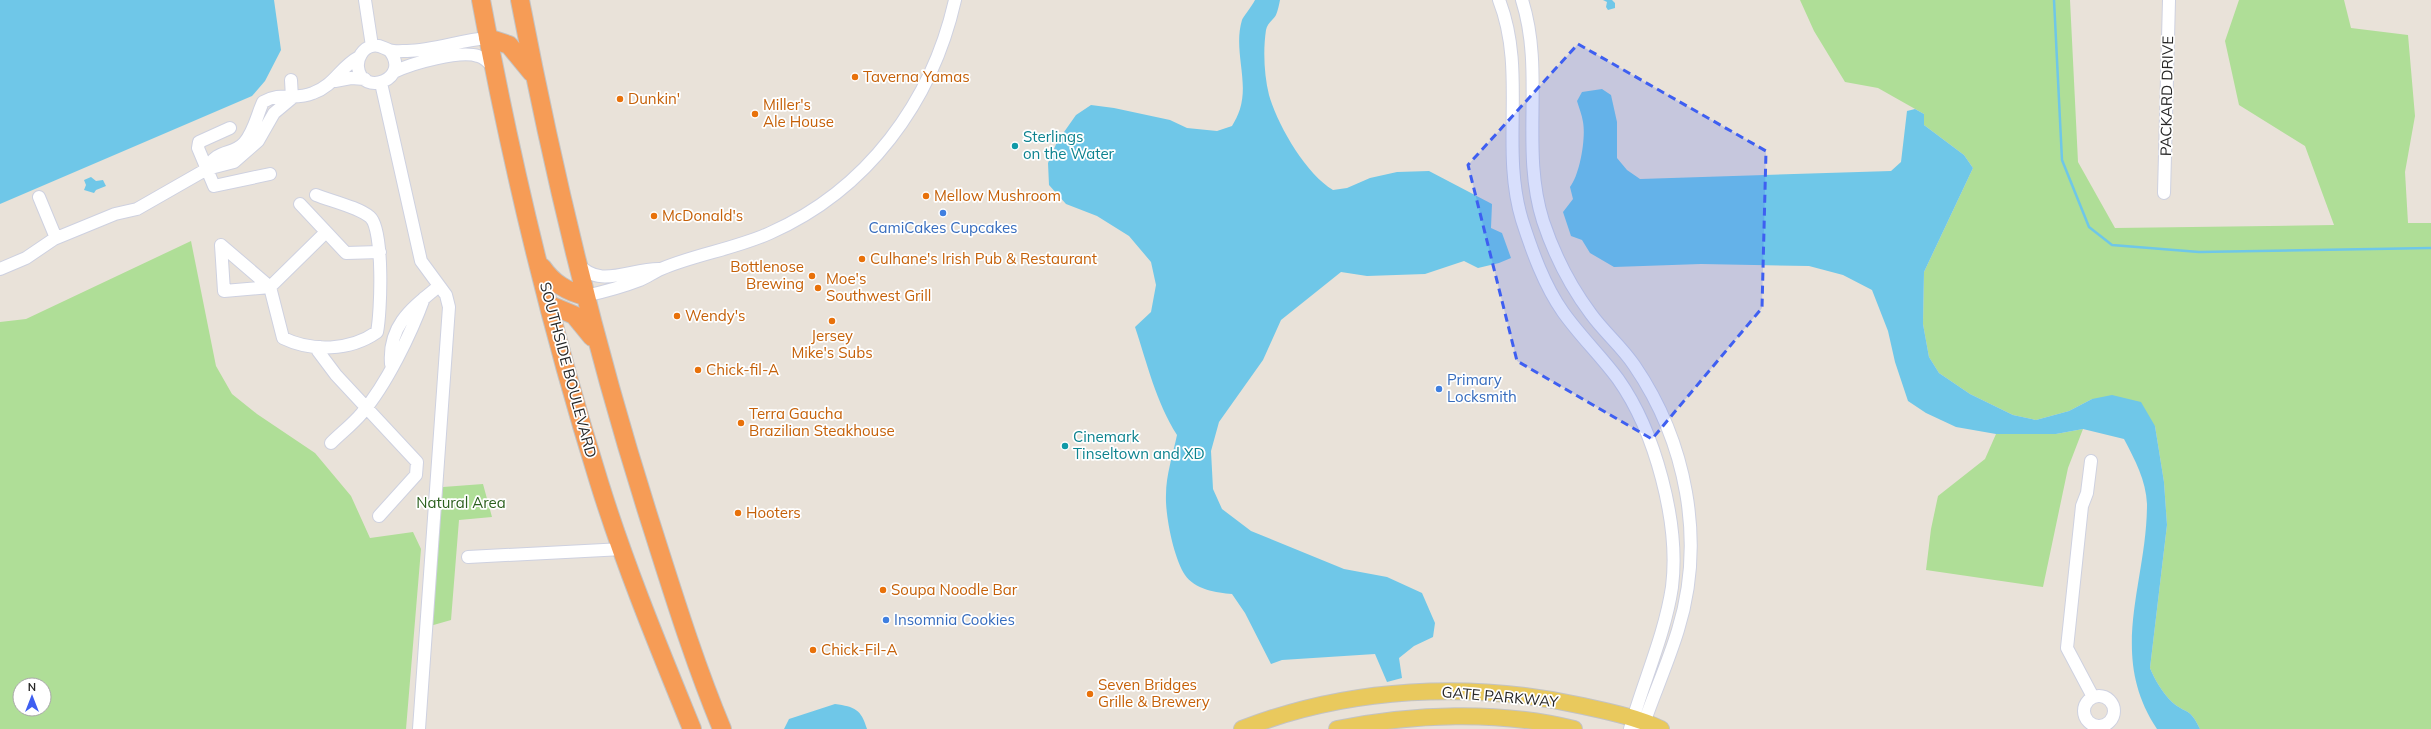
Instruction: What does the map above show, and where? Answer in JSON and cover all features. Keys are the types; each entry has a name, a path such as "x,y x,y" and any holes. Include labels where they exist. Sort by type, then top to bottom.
{"highway":[{"name":"SOUTHSIDE BOULEVARD","path":"481,0 495,70 539,263 599,483 623,550 692,729"},
{"path":"520,0 534,77 575,259 600,354 676,602 722,729"},
{"path":"488,38 509,45 534,77"},
{"path":"539,263 548,277 562,288 585,296"},
{"path":"550,305 566,310 577,318 590,333 600,354"}],"main road":[{"name":"GATE PARKWAY","path":"1242,729 1324,705 1372,696 1432,691 1477,692 1552,699 1638,724 1661,729"},
{"name":"GATE PARKWAY","path":"1337,729 1417,718 1468,717 1514,719 1574,729"}],"street":[{"path":"365,0 372,46"},
{"path":"585,296 640,280 661,269 744,244 770,233 815,208 849,182 890,140 921,93 944,42 955,0"},
{"path":"1499,0 1507,27 1512,65 1512,162 1522,219 1541,270 1563,312 1618,379 1635,405 1658,464 1661,478 1671,535 1672,586 1638,724"},
{"path":"1522,0 1527,19 1533,64 1531,151 1537,199 1543,220 1564,273 1592,315 1617,343 1644,380 1663,417 1678,456 1684,477 1690,516 1688,589 1679,629 1638,724"},
{"name":"PACKARD DRIVE","path":"2164,193 2169,0"},
{"path":"335,81 348,63 359,57 362,52 372,46 384,47 389,50 408,51 488,38"},
{"path":"389,50 395,60 394,72"},
{"path":"359,57 359,72 370,82 381,83 387,81 394,72 412,64 468,54 484,59 495,70"},
{"path":"1512,65 1533,64"},
{"path":"207,169 212,159 244,143 244,129 250,114 263,102 278,95 292,98 313,94 335,81 351,78 365,79"},
{"path":"291,80 292,98"},
{"path":"381,83 421,261 446,295 450,307 419,729"},
{"path":"0,269 26,258 56,238 115,214 138,209 207,169 234,162 258,141 274,113 292,98"},
{"path":"230,128 199,142 198,148 214,186 270,174"},
{"path":"316,195 371,218 376,227 380,252 381,316 377,332 363,342 320,347 296,344 283,338 270,288 221,245 224,291 270,288 326,232"},
{"path":"39,197 56,238"},
{"path":"300,204 346,253 380,252"},
{"path":"575,259 588,273 599,277 613,276 640,269 661,269"},
{"path":"330,443 366,407 378,391 391,366 390,351 402,335 424,298 439,286"},
{"path":"1577,330 1592,315"},
{"path":"320,347 318,351 322,356 366,407 418,462 416,475 379,516"},
{"path":"1658,464 1678,456"},
{"path":"2091,461 2087,493 2082,506 2067,648 2093,697"},
{"path":"1661,478 1684,477"},
{"path":"468,556 623,550"},
{"path":"2103,696 2111,702 2114,716 2103,726 2086,726 2084,709 2088,700 2093,697 2103,696"}],"highlighted area":[{"path":"1578,44 1766,151 1762,308 1652,439 1517,361 1468,165"}],"green space":[{"path":"1800,0 2070,0 2078,162 2115,228 2334,225 2305,146 2239,105 2225,41 2239,0 2344,0 2351,28 2408,35 2415,116 2405,172 2408,223 2431,223 2431,729 2200,729 2193,717 2188,712 2177,706 2168,698 2159,686 2150,668 2167,525 2164,482 2155,426 2092,399 2069,411 2036,420 2013,415 1970,394 1939,373 1929,357 1923,324 1924,272 1973,168 1964,155 1924,125 1924,114 1878,88 1845,82 1814,31"},
{"path":"191,241 216,366 232,394 257,414 315,453 351,496 370,538 413,532 421,549 406,729 0,729 0,322 26,319"},
{"path":"2083,429 2068,468 2043,587 1926,570 1931,529 1938,496 1985,459 1996,434 2056,434"},
{"name":"Natural Area","path":"483,484 492,517 459,520 451,620 430,626 443,487"}],"water":[{"path":"0,0 274,0 281,50 265,81 252,96 0,204"},
{"path":"1255,0 1280,0 1276,15 1266,30 1264,62 1267,87 1279,121 1294,148 1313,173 1333,190 1347,188 1370,178 1397,172 1429,171 1492,204 1491,228 1502,233 1511,258 1499,263 1478,268 1464,261 1425,274 1367,276 1341,272 1281,320 1263,360 1219,422 1211,451 1213,489 1222,509 1251,531 1344,569 1387,577 1422,593 1435,623 1433,637 1414,646 1399,658 1402,678 1387,682 1375,654 1282,660 1271,664 1245,613 1232,594 1220,593 1200,587 1189,580 1185,575 1177,559 1174,548 1166,504 1167,480 1177,435 1163,409 1135,327 1151,312 1156,285 1151,262 1129,236 1097,216 1066,204 1049,185 1048,163 1057,142 1076,115 1091,105 1114,108 1170,120 1187,128 1217,131 1232,126 1239,111 1242,98 1243,87 1239,42 1242,20"},
{"path":"1603,0 1612,0 1615,3 1615,8 1608,10 1606,7 1607,2"},
{"path":"1602,89 1611,95 1617,122 1617,158 1627,170 1640,179 1891,171 1901,162 1907,111 1915,109 1924,114 1924,125 1964,155 1973,168 1924,272 1923,324 1929,357 1939,373 1970,394 2013,415 2036,420 2069,411 2092,399 2112,395 2141,402 2155,426 2164,482 2167,525 2150,668 2165,694 2172,702 2193,717 2200,729 2157,729 2142,701 2134,673 2132,646 2133,618 2145,534 2147,504 2145,487 2142,478 2136,462 2124,439 2083,429 2056,434 1996,434 1956,427 1926,413 1908,401 1895,362 1888,331 1872,290 1843,275 1809,266 1701,264 1614,267 1590,253 1582,240 1571,236 1563,212 1573,199 1570,187 1577,174 1583,146 1584,129 1577,101 1582,92"},
{"path":"91,177 96,181 103,180 106,186 96,190 94,193 84,190 86,185 84,180"},
{"path":"835,704 848,706 860,713 867,729 784,729 789,719"}],"waterway":[{"path":"2054,0 2062,160 2089,227 2112,245 2199,252 2431,248"}],"place":[{"name":"Taverna Yamas","path":"855,77"},
{"name":"Dunkin'","path":"620,99"},
{"name":"Miller's Ale House","path":"755,114"},
{"name":"Sterlings on the Water","path":"1015,146"},
{"name":"Mellow Mushroom","path":"926,196"},
{"name":"CamiCakes Cupcakes","path":"943,213"},
{"name":"McDonald's","path":"654,216"},
{"name":"Culhane's Irish Pub & Restaurant","path":"862,259"},
{"name":"Bottlenose Brewing","path":"812,276"},
{"name":"Moe's Southwest Grill","path":"818,288"},
{"name":"Wendy's","path":"677,316"},
{"name":"Jersey Mike's Subs","path":"832,321"},
{"name":"Chick-fil-A","path":"698,370"},
{"name":"Primary Locksmith","path":"1439,389"},
{"name":"Terra Gaucha Brazilian Steakhouse","path":"741,423"},
{"name":"Cinemark Tinseltown and XD","path":"1065,446"},
{"name":"Hooters","path":"738,513"},
{"name":"Soupa Noodle Bar","path":"883,590"},
{"name":"Insomnia Cookies","path":"886,620"},
{"name":"Chick-Fil-A","path":"813,650"},
{"name":"Seven Bridges Grille & Brewery","path":"1090,694"}]}
